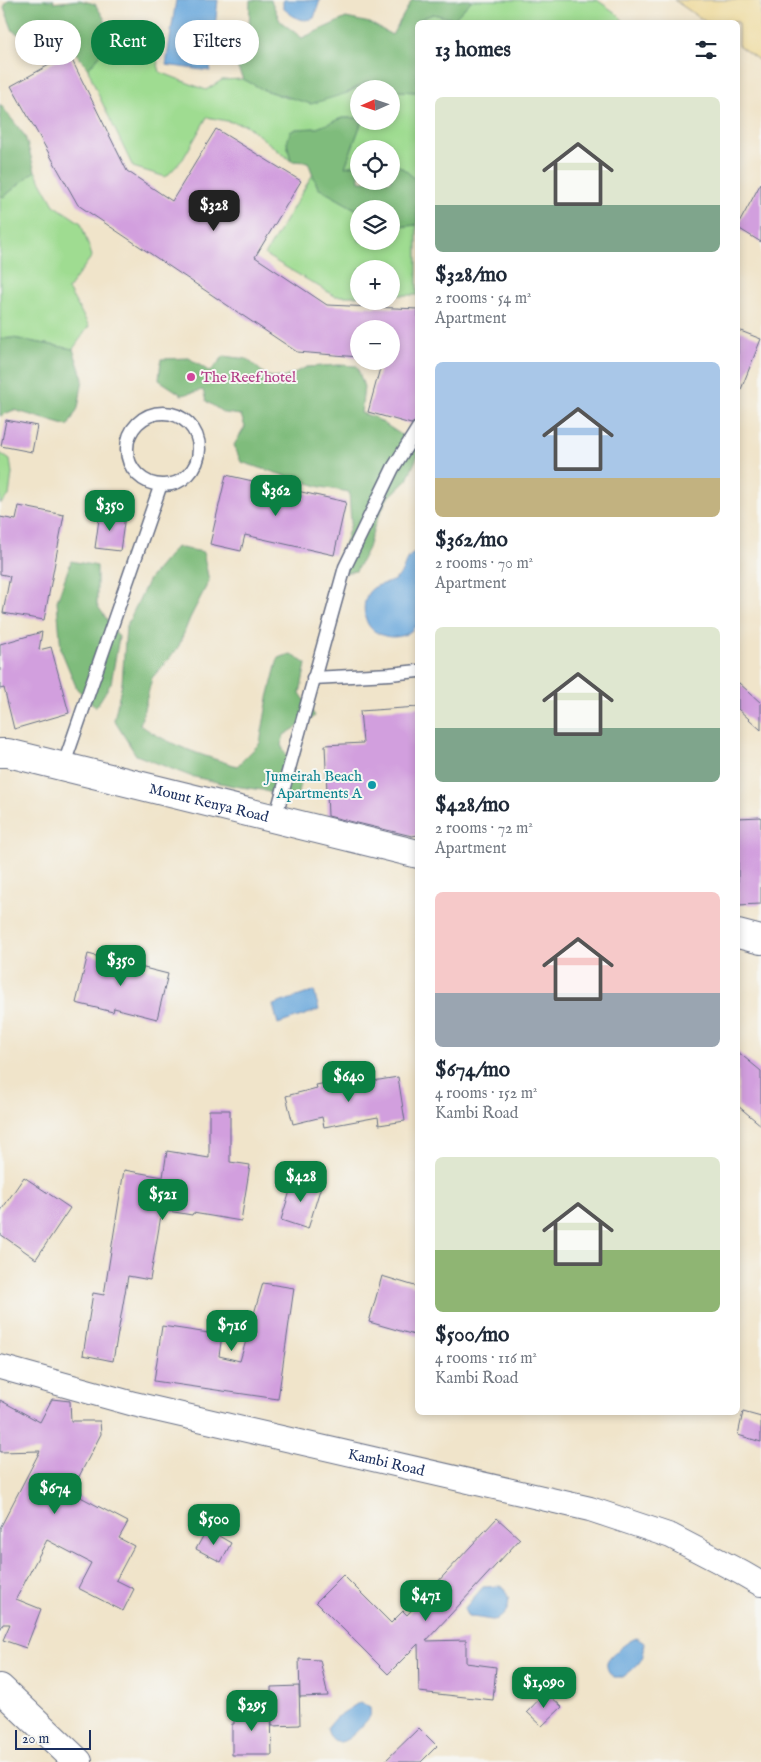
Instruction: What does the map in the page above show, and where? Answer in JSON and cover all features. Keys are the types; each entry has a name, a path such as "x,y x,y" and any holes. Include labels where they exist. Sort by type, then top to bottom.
{"main road":[{"name":"Mount Kenya Road","path":"0,753 8,753 415,853"},
{"path":"740,935 761,940"},
{"path":"0,1688 76,1761"}],"street":[{"name":"Kambi Road","path":"0,1367 134,1404 590,1509 671,1536 761,1584"}],"lane":[{"path":"156,413 177,415 194,428 200,448 195,468 185,478 180,482 160,486 140,479 128,462 128,441 138,422 156,413"},
{"path":"275,819 345,567 393,468 415,433"},
{"path":"63,767 160,486"},
{"path":"314,678 415,671"}],"green space":[{"path":"8,0 54,0 53,3 79,0 95,4 105,20 91,20 91,65 88,69 81,59 81,20 15,20 15,32 4,7"},
{"path":"250,0 271,0 280,21 302,38 346,18 370,23 392,35 412,0 472,0 454,19 433,14 415,20 415,92 400,91 400,80 350,80 350,91 311,104 264,90 243,79 236,65 259,65 259,20 249,20"},
{"path":"472,0 597,0 623,20 418,20 433,14 454,19"},
{"path":"91,65 158,65 160,72 206,90 222,80 243,79 264,90 287,98 350,91 350,118 342,118 317,128 296,129 287,143 291,161 246,125 207,117 183,159 166,177 133,167 88,69"},
{"path":"400,91 415,92 415,179 400,167 400,140 355,140 359,130 400,130"},
{"path":"0,104 25,136 35,171 5,196 0,197"},
{"path":"342,118 350,118 350,130 359,130 355,140 350,140 350,153 345,167 350,166 350,190 400,190 400,167 415,179 415,225 400,227 400,200 350,200 350,206 318,188 308,162 291,161 287,143 290,132 296,129 317,128"},
{"path":"350,153 350,166 345,167"},
{"path":"35,171 54,205 81,223 92,256 68,289 89,326 73,349 13,338 0,339 0,197 5,196"},
{"path":"313,174 318,188 350,206 350,250 400,250 400,227 415,225 415,295 400,295 400,260 350,260 350,296 335,296 265,255"},
{"path":"13,338 73,349 83,379 78,408 68,426 14,410 0,416 0,339"},
{"path":"224,356 247,359 267,376 283,378 307,367 350,366 350,370 358,370 364,387 361,413 374,417 415,444 415,462 407,480 387,499 375,524 368,548 356,571 335,574 351,523 349,492 321,487 241,462 234,445 245,427 241,415 224,413 206,401 203,390 182,395 159,380 161,359 189,358 210,372"},
{"path":"0,453 10,460 12,473 9,496 0,504"},
{"path":"176,547 203,552 209,581 190,618 178,648 152,678 140,725 175,744 237,766 260,743 278,658 291,654 306,664 300,693 315,716 284,735 281,745 301,784 296,801 262,790 190,776 136,755 114,720 122,683 126,627 149,579"},
{"path":"71,561 97,566 97,605 119,637 111,683 96,707 77,689 61,650 57,601"}],"sand":[{"path":"674,0 761,0 761,62 740,46 740,20 703,20"}],"water":[{"path":"176,0 218,0 216,20 175,20 175,65 211,65 210,71 166,65"},
{"path":"283,0 320,0 314,18 305,20 294,16 283,8"},
{"path":"415,552 415,626 408,633 397,637 379,634 369,626 365,616 366,598 368,593 375,587 397,578 410,556"},
{"path":"314,991 319,1010 278,1024 273,1005"},
{"path":"503,1586 509,1601 503,1616 492,1620 468,1617 464,1609 483,1587"},
{"path":"637,1638 644,1643 642,1659 623,1677 614,1677 608,1669 607,1663 616,1652"},
{"path":"360,1702 370,1708 369,1718 348,1739 338,1742 334,1741 327,1728 335,1718"}],"building":[{"path":"49,65 74,65 127,171 172,201 216,129 301,181 255,257 327,305 350,306 350,310 415,309 415,422 411,424 368,412 380,370 400,370 400,320 350,320 350,356 297,352 78,205 11,86"},
{"path":"761,183 761,242 740,229 740,221"},
{"path":"740,331 761,339 740,392"},
{"path":"6,420 37,426 32,452 1,446"},
{"path":"226,475 346,502 334,555 245,535 241,551 210,544"},
{"path":"19,506 64,515 44,620 3,613 10,576 0,574 0,517 16,520"},
{"path":"100,512 125,516 120,551 95,548"},
{"path":"42,632 39,650 51,647 69,713 14,729 4,688 0,689 0,644"},
{"path":"740,684 761,703 761,730 740,711"},
{"name":"Jumeirah Beach Apartments A","path":"415,707 415,836 328,816 325,745 363,743 360,711"},
{"path":"761,817 761,904 740,905 740,818"},
{"path":"88,954 168,974 157,1019 114,1008 113,1012 76,1003"},
{"path":"740,1054 761,1071 761,1125 740,1108"},
{"path":"398,1077 405,1121 379,1125 378,1117 324,1127 322,1117 293,1124 286,1096 317,1088 316,1085 347,1079 348,1085"},
{"path":"209,1110 230,1110 230,1162 250,1165 241,1221 162,1210 150,1280 128,1276 113,1361 83,1355 93,1293 104,1295 124,1170 163,1177 167,1151 209,1158"},
{"path":"24,1177 70,1208 36,1259 0,1234 0,1212"},
{"path":"294,1178 321,1186 308,1229 281,1220"},
{"path":"382,1276 415,1286 415,1335 369,1322"},
{"path":"263,1283 294,1288 278,1399 154,1381 162,1326 222,1335 219,1356 240,1361"},
{"path":"52,1399 70,1401 71,1421 100,1421 101,1434 71,1492 128,1522 119,1538 134,1546 116,1580 134,1589 123,1611 78,1588 91,1563 47,1540 16,1599 41,1609 26,1648 3,1640 10,1624 3,1624 0,1630 0,1528 40,1451 0,1452 0,1400 40,1422"},
{"path":"743,1412 761,1417 761,1442 738,1435"},
{"path":"497,1518 520,1539 426,1641 466,1640 466,1663 496,1667 493,1700 419,1692 418,1644 388,1674 316,1602 343,1575 391,1623 403,1611 407,1615"},
{"path":"207,1529 231,1543 221,1562 196,1549"},
{"path":"299,1659 320,1660 328,1696 300,1697"},
{"path":"299,1686 300,1725 272,1726 271,1687"},
{"path":"546,1692 562,1707 542,1726 527,1712"},
{"path":"271,1708 272,1755 232,1755 234,1710"},
{"path":"419,1728 437,1746 421,1762 384,1762"}],"place":[{"name":"The Reef hotel","path":"191,377"},
{"name":"Jumeirah Beach Apartments A","path":"372,785"}]}
